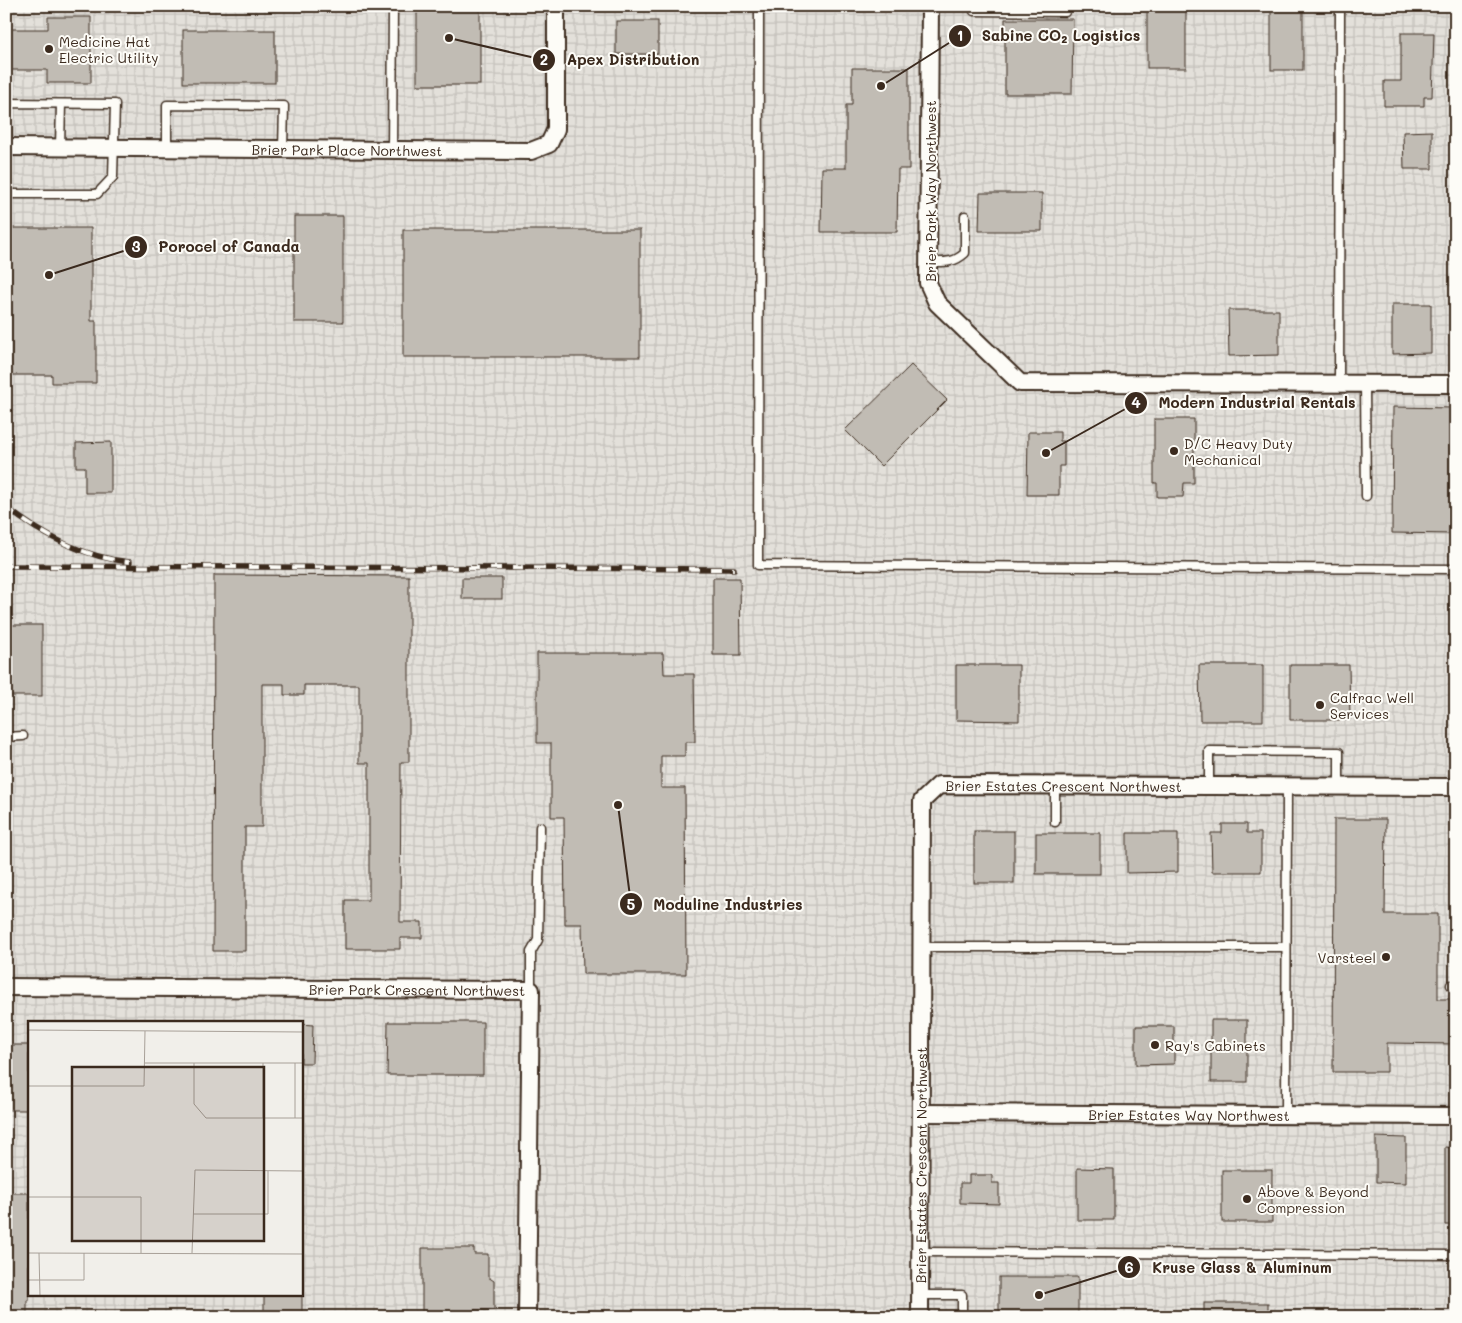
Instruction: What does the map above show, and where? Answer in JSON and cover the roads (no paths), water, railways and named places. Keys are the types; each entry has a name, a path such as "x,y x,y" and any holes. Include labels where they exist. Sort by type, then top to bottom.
{"street":[{"name":"Brier Park Place Northwest","path":"6,147 531,151 548,144 556,129 556,6"},
{"name":"Brier Park Way Northwest","path":"930,6 928,283 937,303 1020,383 1456,384"},
{"name":"Brier Estates Crescent Northwest","path":"920,1317 922,801 939,785 1456,787"},
{"name":"Brier Park Crescent Northwest","path":"6,987 531,990 528,1317"},
{"name":"Brier Estates Way Northwest","path":"921,1113 1456,1116"}],"lane":[{"path":"392,150 393,6"},
{"path":"759,6 758,565 1456,569"},
{"path":"974,6 974,11 1029,12 1065,12 1065,6"},
{"path":"1340,6 1340,384"},
{"path":"6,147 7,104 114,104 113,178 98,194 6,194"},
{"path":"60,148 61,104"},
{"path":"167,148 167,105 196,105 284,106 283,149"},
{"path":"928,262 958,260 965,253 965,216"},
{"path":"1365,384 1366,496"},
{"path":"6,737 23,736"},
{"path":"1208,786 1208,751 1339,752 1339,787"},
{"path":"1055,785 1055,822"},
{"path":"1286,786 1286,1115"},
{"path":"531,990 531,952 538,940 540,827"},
{"path":"922,947 1286,947"},
{"path":"920,1252 1456,1255"},
{"path":"920,1295 962,1295 962,1317"}],"railway":[{"path":"6,507 34,527 65,544 97,556 130,562"},
{"path":"6,566 734,569"}],"place":[{"name":"Apex Distribution","path":"449,38"},
{"name":"Medicine Hat Electric Utility","path":"49,49"},
{"name":"Sabine CO₂ Logistics","path":"881,86"},
{"name":"Porocel of Canada","path":"49,275"},
{"name":"D/C Heavy Duty Mechanical","path":"1174,451"},
{"name":"Modern Industrial Rentals","path":"1046,453"},
{"name":"Calfrac Well Services","path":"1320,705"},
{"name":"Moduline Industries","path":"618,805"},
{"name":"Varsteel","path":"1386,957"},
{"name":"Ray's Cabinets","path":"1155,1045"},
{"name":"Above & Beyond Compression","path":"1247,1199"},
{"name":"Kruse Glass & Aluminum","path":"1039,1295"}]}
